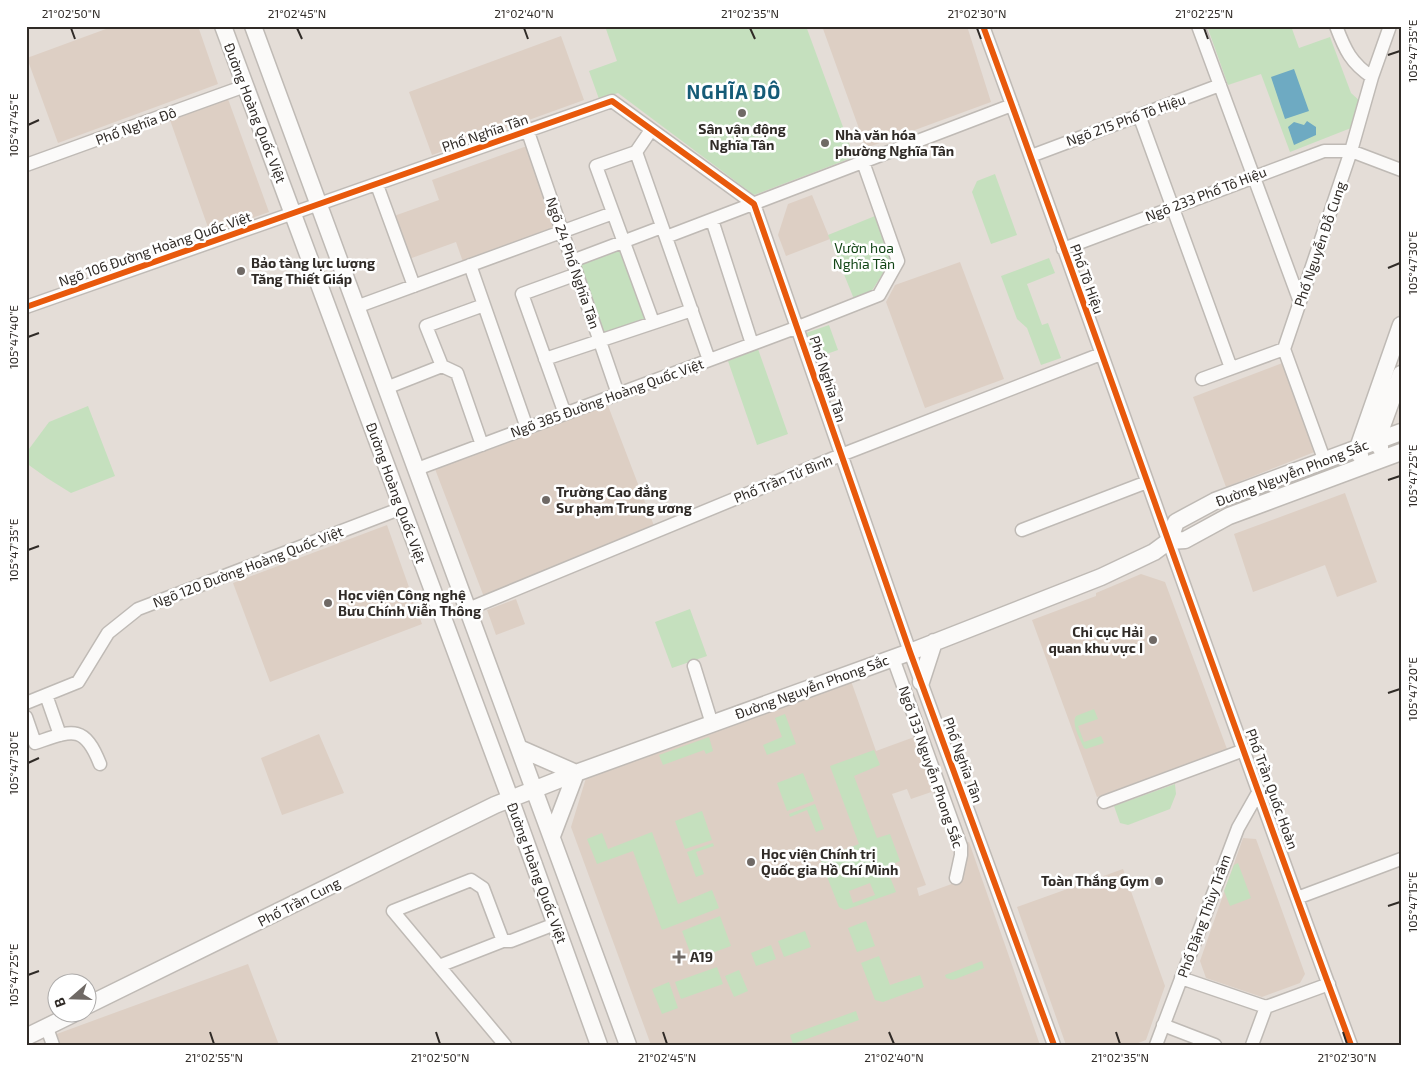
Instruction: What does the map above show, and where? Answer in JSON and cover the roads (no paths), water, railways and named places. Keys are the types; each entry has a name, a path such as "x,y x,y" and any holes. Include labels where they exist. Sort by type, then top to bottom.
{"main road":[{"name":"Đường Hoàng Quốc Việt","path":"223,26 510,798 599,1045"},
{"name":"Đường Hoàng Quốc Việt","path":"253,26 628,1045"},
{"path":"1364,466 1358,448 1401,325"},
{"path":"1384,458 1378,440 1397,398 1401,374"},
{"name":"Đường Nguyễn Phong Sắc","path":"1169,541 1176,522 1215,501 1401,432"},
{"name":"Đường Nguyễn Phong Sắc","path":"534,789 910,652 1101,577 1154,552 1169,541 1185,540 1222,519 1401,452"},
{"path":"1215,501 1222,519"},
{"path":"921,682 934,642"},
{"path":"519,748 576,773 552,836"},
{"name":"Phố Trần Cung","path":"98,1001 510,798 534,789"},
{"path":"26,1037 54,1024"}],"street":[{"name":"Phố Tô Hiệu","path":"983,26 1169,541"},
{"path":"1198,26 1300,302"},
{"path":"1336,26 1348,54 1359,68 1372,77"},
{"name":"Phố Nguyễn Đỗ Cung","path":"1284,349 1351,151 1372,77 1390,26"},
{"name":"Ngõ 215 Phố Tô Hiệu","path":"1031,156 1220,85"},
{"name":"Phố Nghĩa Đô","path":"26,165 245,86"},
{"name":"Phố Nghĩa Tân","path":"293,214 612,102 754,204 910,652 1054,1045"},
{"path":"572,261 624,242 712,220 1012,105"},
{"path":"1139,115 1231,368"},
{"path":"651,130 636,152 596,166 653,322"},
{"name":"Ngõ 24 Phố Nghĩa Tân","path":"528,132 618,394"},
{"name":"Ngõ 233 Phố Tô Hiệu","path":"1063,249 1324,150 1351,151 1401,170"},
{"path":"636,152 709,360"},
{"name":"Ngõ 385 Đường Hoàng Quốc Việt","path":"417,469 879,295 898,261 862,162"},
{"path":"377,185 414,286"},
{"path":"356,307 613,213"},
{"name":"Ngõ 106 Đường Hoàng Quốc Việt","path":"26,307 293,214"},
{"path":"712,220 752,344"},
{"path":"470,265 527,428"},
{"path":"565,414 522,294 577,274"},
{"path":"482,445 456,373 442,366 426,326 484,305"},
{"path":"545,359 692,310"},
{"path":"1202,379 1284,349 1324,459"},
{"name":"Phố Trần Tử Bình","path":"468,609 841,455 1101,354"},
{"path":"386,388 442,366"},
{"path":"1022,530 1147,482"},
{"name":"Ngõ 120 Đường Hoàng Quốc Việt","path":"26,703 78,682 108,633 138,609 402,508"},
{"name":"Phố Trần Quốc Hoàn","path":"1169,541 1351,1045"},
{"name":"Ngõ 133 Nguyễn Phong Sắc","path":"893,658 961,846 956,878"},
{"path":"694,666 712,724"},
{"path":"46,695 60,735"},
{"path":"26,717 36,743 74,732 86,738 95,751 100,764"},
{"path":"1104,802 1244,750"},
{"name":"Phố Đặng Thùy Trâm","path":"1156,1045 1182,978 1210,896 1238,828 1259,791"},
{"path":"1297,898 1401,859"},
{"path":"503,941 483,888 471,880 393,911 505,1045"},
{"path":"439,966 503,941 511,942 555,924"},
{"path":"1182,978 1266,1007 1329,984"},
{"path":"1252,1045 1266,1007"},
{"path":"1163,1025 1215,1045"},
{"path":"47,1028 53,1045"}],"water":[{"path":"1294,69 1309,111 1285,119 1271,77"},
{"path":"1307,121 1316,127 1316,135 1294,145 1288,127 1294,122 1304,125"}],"place":[{"name":"Sân vận động Nghĩa Tân","path":"742,113"},
{"name":"Nhà văn hóa phường Nghĩa Tân","path":"825,143"},
{"name":"Bảo tàng lực lượng Tăng Thiết Giáp","path":"241,271"},
{"name":"Trường Cao đẳng Sư phạm Trung ương","path":"546,500"},
{"name":"Học viện Công nghệ Bưu Chính Viễn Thông","path":"328,603"},
{"name":"Chi cục Hải quan khu vực I","path":"1153,640"},
{"name":"Học viện Chính trị Quốc gia Hồ Chí Minh","path":"751,862"},
{"name":"Toàn Thắng Gym","path":"1159,881"},
{"name":"A19","path":"679,957"}],"district":[{"name":"NGHĨA ĐÔ","path":"734,92"}],"park label":[{"name":"Vườn hoa Nghĩa Tân","path":"864,256"}]}
